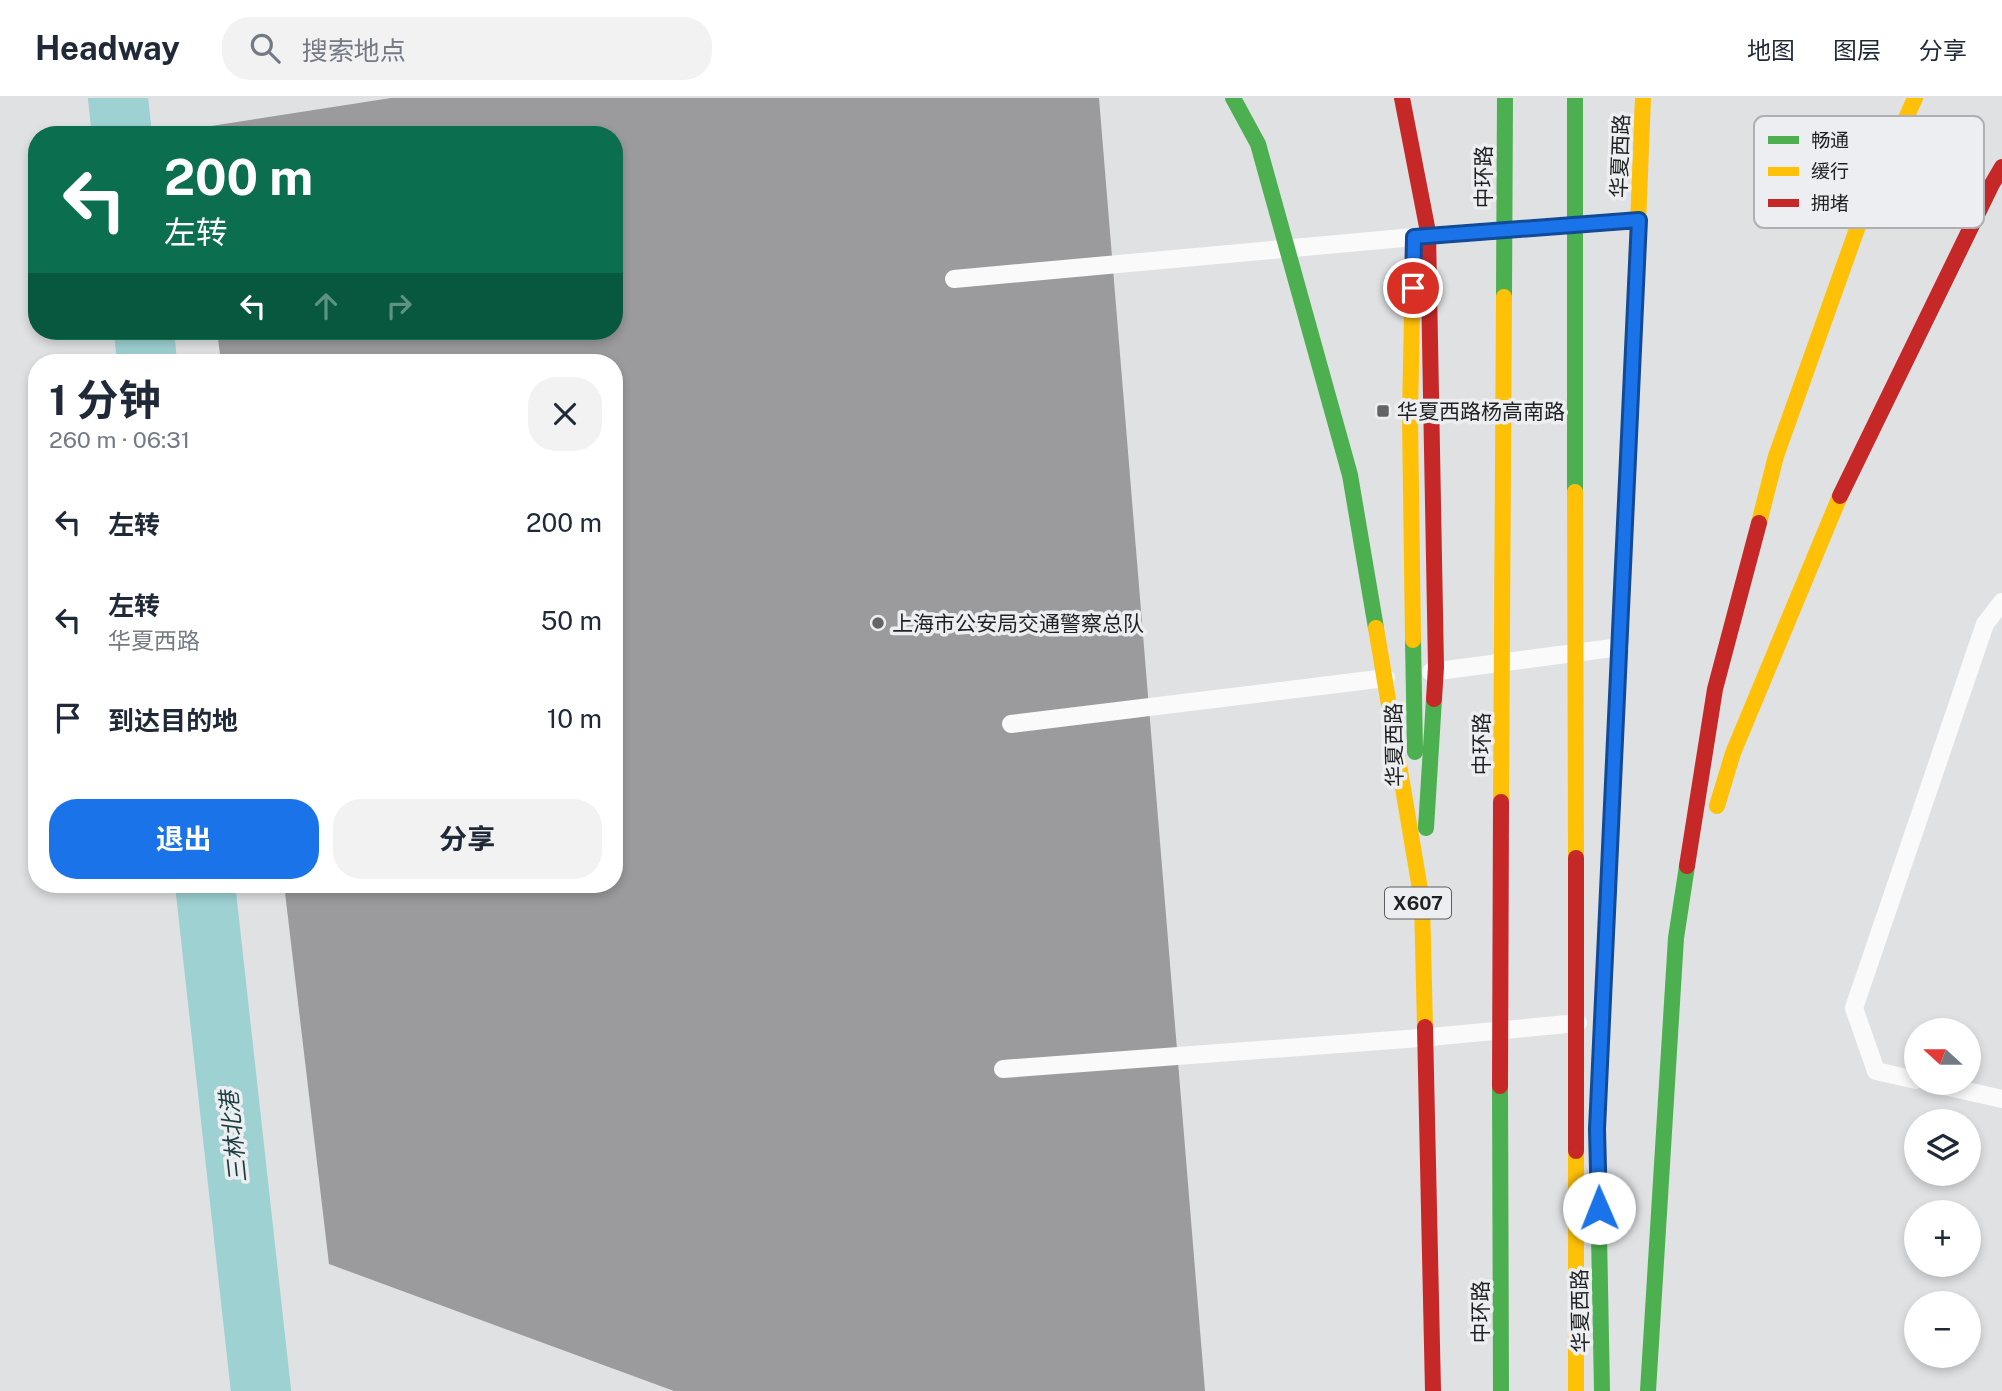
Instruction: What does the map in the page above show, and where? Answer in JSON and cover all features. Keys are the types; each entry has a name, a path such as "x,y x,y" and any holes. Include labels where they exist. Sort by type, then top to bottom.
{"main road":[{"path":"1233,98 1258,144 1350,475 1422,901"},
{"path":"1402,98 1428,232 1436,667 1422,901 1433,1391"},
{"path":"1413,278 1416,98"},
{"name":"中环路","path":"1501,1391 1505,98"},
{"path":"1575,98 1576,1391"},
{"name":"华夏西路","path":"1602,1391 1597,1129 1643,98"},
{"path":"1907,116 1915,98"},
{"path":"1984,200 2002,167"},
{"path":"1648,1391 1676,939 1715,689 1776,456 1857,228"},
{"path":"1676,939 1733,753 1832,512 1971,228"},
{"name":"华夏西路","path":"1413,305 1410,415 1425,1391"}],"lane":[{"path":"954,279 1414,237 1639,220"},
{"path":"1904,1077 1876,1071 1854,1008 1985,624 2002,602"},
{"path":"1011,724 1619,647"},
{"path":"1003,1069 1420,1038 1602,1021"},
{"path":"1981,1094 2002,1099"}],"building":[{"name":"上海市公安局交通警察总队","path":"391,98 1099,98 1205,1391 674,1391 329,1264 285,893 623,893 623,354 220,354 218,340 623,340 623,126 211,126"}],"waterway":[{"name":"三林北港","path":"118,98 121,126"},
{"name":"三林北港","path":"145,340 146,354"},
{"name":"三林北港","path":"206,893 261,1391"}],"traffic: fast":[{"path":"1233,98 1258,144 1350,475 1376,628"},
{"path":"1504,297 1505,98"},
{"path":"1575,98 1575,492"},
{"path":"1413,640 1415,752"},
{"path":"1426,828 1434,699"},
{"path":"1602,1391 1597,1129 1612,810"},
{"path":"1648,1391 1676,938 1687,866"},
{"path":"1500,1086 1501,1391"}],"traffic: slow":[{"path":"1634,326 1643,98"},
{"path":"1907,116 1915,98"},
{"path":"1759,523 1776,456 1857,228"},
{"path":"1501,802 1504,297"},
{"path":"1412,315 1410,415 1413,640"},
{"path":"1575,492 1576,858"},
{"path":"1717,806 1733,753 1840,496"},
{"path":"1376,628 1422,901 1425,1027"},
{"path":"1576,1151 1576,1391"}],"traffic: jam":[{"path":"1402,98 1428,232 1436,667 1434,699"},
{"path":"1984,200 2002,167"},
{"path":"1840,496 1971,228"},
{"path":"1612,810 1634,326"},
{"path":"1687,866 1715,689 1759,523"},
{"path":"1500,1086 1501,802"},
{"path":"1576,858 1576,1151"},
{"path":"1425,1027 1433,1391"}],"place":[{"name":"华夏西路杨高南路","path":"1383,411"},
{"name":"上海市公安局交通警察总队","path":"878,623"}],"route":[{"path":"1413,288 1414,237 1639,220 1597,1129 1599,1208"}]}
